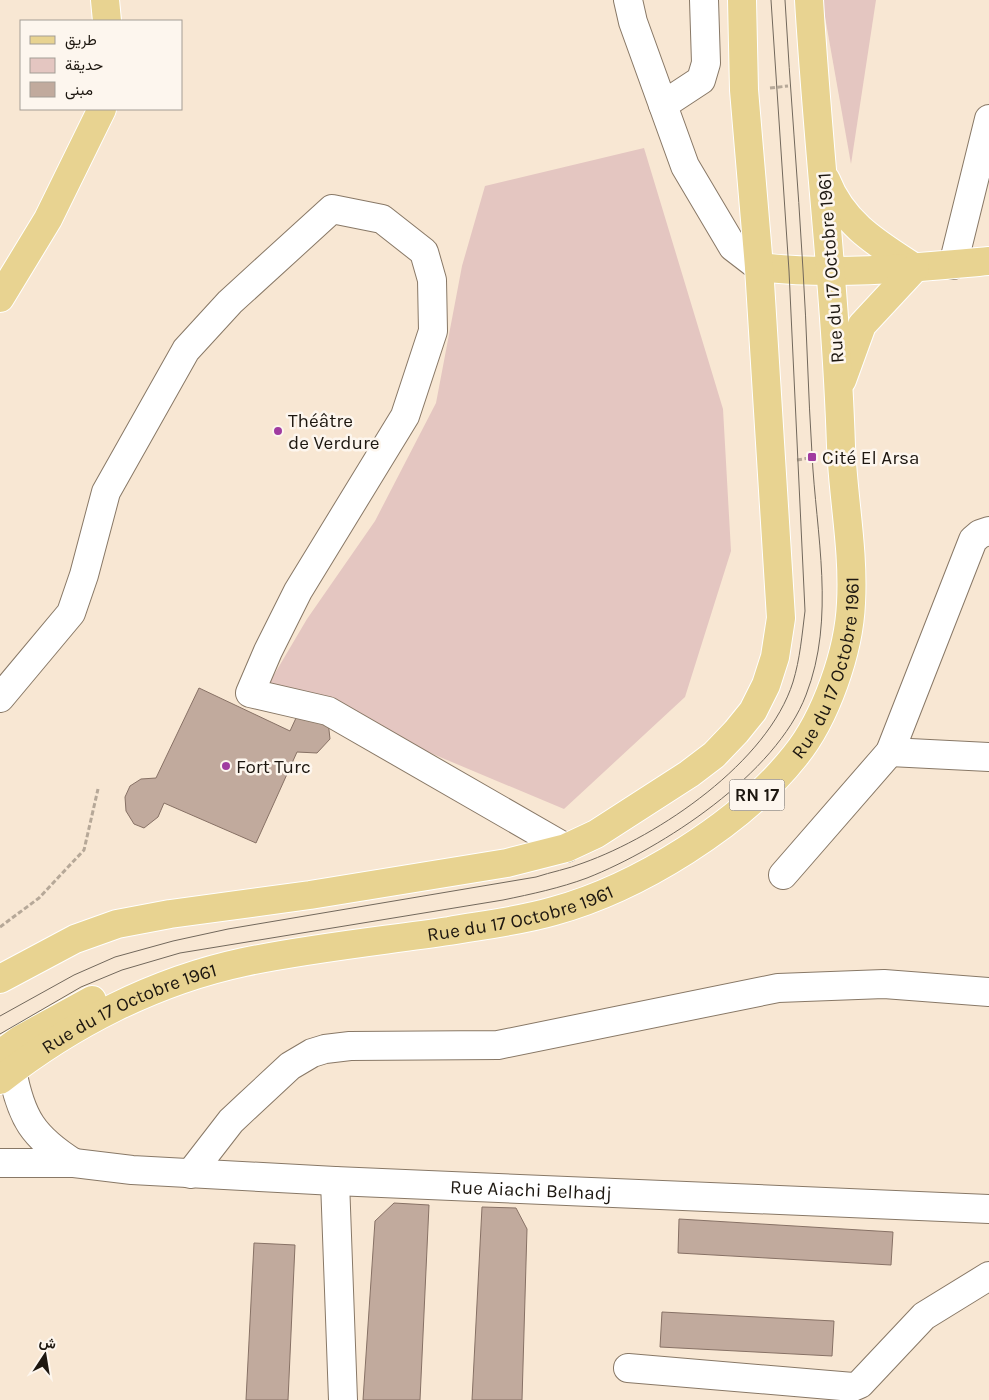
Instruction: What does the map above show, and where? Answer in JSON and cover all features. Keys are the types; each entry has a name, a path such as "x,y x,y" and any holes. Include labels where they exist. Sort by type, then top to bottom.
{"main road":[{"path":"105,0 107,20"},
{"path":"0,979 75,939 117,924 170,914 310,896 508,863 566,848 596,834 689,774 714,755 753,711 766,685 775,657 781,618 759,267 744,90 742,0"},
{"name":"Rue du 17 Octobre 1961","path":"4,1068 122,1003 172,983 242,962 501,922 555,911 604,894 684,851 726,822 764,789 796,755 820,716 836,676 845,640 851,595 841,455 839,387 809,0"},
{"path":"0,298 48,219 102,110"},
{"path":"822,171 833,199 864,234 915,268"},
{"path":"759,267 789,271 829,271 915,268 989,261"},
{"path":"839,387 862,325 915,268"},
{"path":"0,1000 49,971 102,948 148,932 310,896"},
{"path":"4,1068 59,1017 95,998 162,974 242,962"}],"street":[{"path":"628,0 633,22 685,166 733,247 759,267"},
{"path":"663,105 701,80 706,64 704,0"},
{"path":"953,265 989,119"},
{"path":"0,698 71,613 84,576 106,492 186,350 230,302 332,209 382,219 424,252 432,280 433,331 405,416 298,591 268,651 250,693 328,711 566,848"},
{"path":"783,875 890,752 974,540 980,534 989,531"},
{"path":"890,752 989,757"},
{"path":"190,1174 231,1121 247,1106 290,1066 312,1053 324,1049 337,1047 498,1045 778,988 884,984 989,992"},
{"name":"Rue Aiachi Belhadj","path":"4,1068 30,1126 50,1148 74,1163"},
{"name":"Rue Aiachi Belhadj","path":"0,1164 74,1163 190,1174 989,1209"},
{"path":"335,1181 342,1400"},
{"path":"628,1368 853,1386 860,1384 924,1316 989,1276"}],"path":[{"path":"744,90 814,83"},
{"path":"772,459 797,460 841,455"},
{"path":"0,927 39,898 84,850 98,789"}],"green space":[{"path":"822,0 876,0 851,164"},
{"path":"644,148 723,409 731,551 685,697 564,809 268,685 307,619 375,521 436,403 462,266 485,186"}],"building":[{"name":"Fort Turc","path":"199,688 290,731 296,718 302,713 328,721 330,739 317,753 297,752 256,843 164,803 158,817 144,828 134,824 126,811 125,797 130,786 141,779 156,778"},
{"path":"394,1203 429,1205 420,1400 363,1400 375,1221"},
{"path":"482,1207 516,1208 527,1229 522,1400 472,1400"},
{"path":"679,1219 893,1232 891,1265 678,1253"},
{"path":"254,1243 295,1245 288,1400 246,1400"},
{"path":"662,1312 834,1321 832,1356 660,1347"}],"tram line":[{"path":"0,1016 74,975 115,957 173,941 228,929 536,877 577,865 613,851 676,815 736,767 760,740 780,712 793,682 799,656 805,611 789,271 771,0"},
{"path":"0,1034 81,987 122,970 180,953 503,900 556,888 587,878 617,865 682,828 744,780 770,753 791,724 806,695 815,666 822,606 822,576 814,484 806,316 785,0"}],"place":[{"name":"Théâtre de Verdure","path":"278,431"},
{"name":"Cité El Arsa","path":"812,457"},
{"name":"Fort Turc","path":"226,766"}]}
